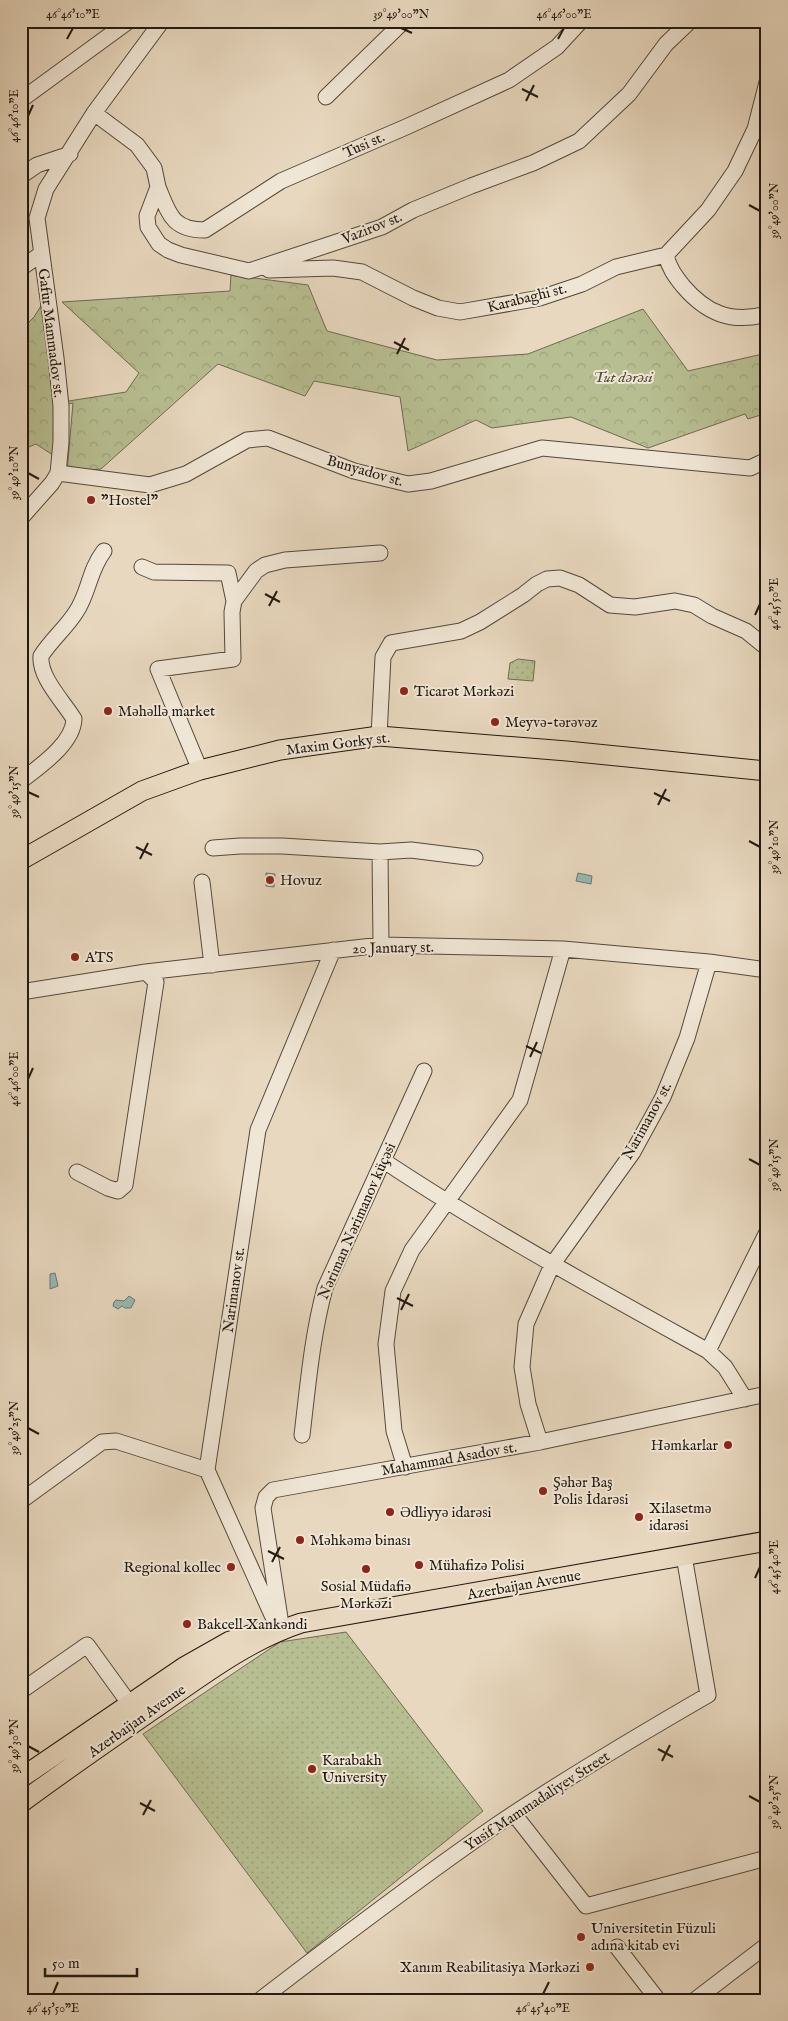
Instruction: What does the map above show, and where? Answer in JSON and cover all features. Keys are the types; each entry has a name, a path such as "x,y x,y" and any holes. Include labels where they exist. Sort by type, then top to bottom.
{"main road":[{"name":"Maxim Gorky st.","path":"21,860 142,791 200,770 280,750 379,736 567,750 767,771"},
{"name":"Azerbaijan Avenue","path":"21,1802 234,1654 281,1630 301,1623 767,1541"},
{"name":"Azerbaijan Avenue","path":"21,1778 184,1667 230,1641 254,1632 281,1630"},
{"path":"78,1738 89,1754"}],"street":[{"path":"21,100 129,21"},
{"name":"Gafur Mammadov st.","path":"58,474 61,442 61,406 37,218 46,189 70,154 94,113 162,21"},
{"path":"326,97 404,21"},
{"name":"Tusi st.","path":"158,187 168,214 177,224 191,230 205,230 281,181 450,108 509,80 557,46 581,21"},
{"name":"Vazirov st.","path":"249,270 382,227 413,210 533,163 579,141 629,94 666,44 690,21"},
{"path":"767,82 755,128 735,171 708,210 666,255 673,274 694,298 705,307 730,317 767,314"},
{"path":"94,113 137,145 154,168 158,187 147,216 148,227 159,244 181,255 249,270"},
{"path":"21,176 37,165 70,154"},
{"path":"21,268 41,254"},
{"name":"Karabaghi st.","path":"249,270 333,268 362,272 430,305 460,312 540,298 582,284 616,267 666,255"},
{"name":"Bunyadov st.","path":"58,474 150,485 186,474 247,440 268,438 354,471 408,484 431,481 542,448 750,468 767,460"},
{"path":"21,518 58,474"},
{"path":"21,782 70,737 74,719 43,673 40,664 41,656 76,612 89,582 92,569 104,551"},
{"path":"234,601 255,571 266,565 285,560 380,553"},
{"path":"142,567 154,572 228,573 234,601 232,612 233,659 158,669 200,770"},
{"path":"379,736 383,657 391,643 461,631 480,622 523,596 537,584 547,580 560,578 579,584 610,605 634,607 675,601 694,605 746,631 767,648"},
{"path":"213,848 282,846 380,852 411,850 475,858"},
{"path":"380,852 381,945"},
{"path":"202,882 212,965"},
{"name":"20 January st.","path":"21,992 146,972 381,945 563,949 710,962 767,970"},
{"path":"405,1467 394,1431 386,1344 394,1291 412,1250 520,1100 563,949"},
{"name":"Narimanov st.","path":"207,1470 258,1130 333,950"},
{"name":"Narimanov st.","path":"540,1442 528,1404 522,1367 522,1350 526,1324 552,1265 632,1152 663,1097 688,1038 710,962"},
{"path":"78,1172 108,1188 118,1191 125,1185 156,982 146,972"},
{"name":"Nəriman Nərimanov küçəsi","path":"302,1435 311,1350 316,1320 325,1288 424,1072"},
{"path":"384,1161 446,1202 552,1265 708,1351 725,1367 745,1398"},
{"path":"708,1351 767,1232"},
{"name":"Mahammad Asadov st.","path":"281,1630 263,1508 266,1497 273,1490 540,1442 767,1394"},
{"path":"21,1501 102,1442 116,1441 207,1470 272,1615 281,1630"},
{"name":"Yusif Mammadaliyev Street","path":"260,2000 368,1917 496,1826 622,1745 708,1695 684,1556"},
{"path":"21,1691 87,1645 130,1703"},
{"path":"514,1814 586,1906 767,1858"},
{"path":"695,2000 767,1946"},
{"path":"617,1947 658,2000"}],"green space":[{"name":"Tut dərəsi","path":"231,275 308,285 327,331 437,360 528,354 643,309 688,371 767,353 767,413 748,419 745,414 648,448 571,417 492,428 476,420 408,451 400,397 314,381 305,396 218,364 101,469 67,472 73,403 56,406 56,457 36,444 21,450 21,330 34,317 44,301 56,403 126,392 139,373 62,302 230,291"},
{"path":"518,659 535,661 533,681 508,679 510,663"},
{"path":"346,1632 483,1811 307,1953 143,1734 280,1642"}],"water":[{"name":"Hovuz","path":"266,873 275,874 274,887 266,886"},
{"path":"578,873 592,876 591,884 576,881"},
{"path":"55,1273 58,1286 50,1289 50,1274"},
{"path":"129,1296 135,1300 131,1308 122,1306 118,1309 113,1306 116,1300 124,1301"}],"place":[{"name":"\"Hostel\"","path":"91,500"},
{"name":"Ticarət Mərkəzi","path":"404,691"},
{"name":"Məhəllə market","path":"108,711"},
{"name":"Meyvə-tərəvəz","path":"495,722"},
{"name":"Hovuz","path":"270,880"},
{"name":"ATS","path":"75,957"},
{"name":"Həmkarlar","path":"728,1445"},
{"name":"Şəhər Baş Polis İdarəsi","path":"543,1491"},
{"name":"Ədliyyə idarəsi","path":"390,1512"},
{"name":"Xilasetmə idarəsi","path":"639,1517"},
{"name":"Məhkəmə binası","path":"300,1540"},
{"name":"Mühafizə Polisi","path":"419,1565"},
{"name":"Regional kollec","path":"231,1567"},
{"name":"Sosial Müdafiə Mərkəzi","path":"366,1569"},
{"name":"Bakcell Xankəndi","path":"187,1624"},
{"name":"Karabakh University","path":"312,1769"},
{"name":"Universitetin Füzuli adına kitab evi","path":"581,1937"},
{"name":"Xanım Reabilitasiya Mərkəzi","path":"590,1967"}]}
